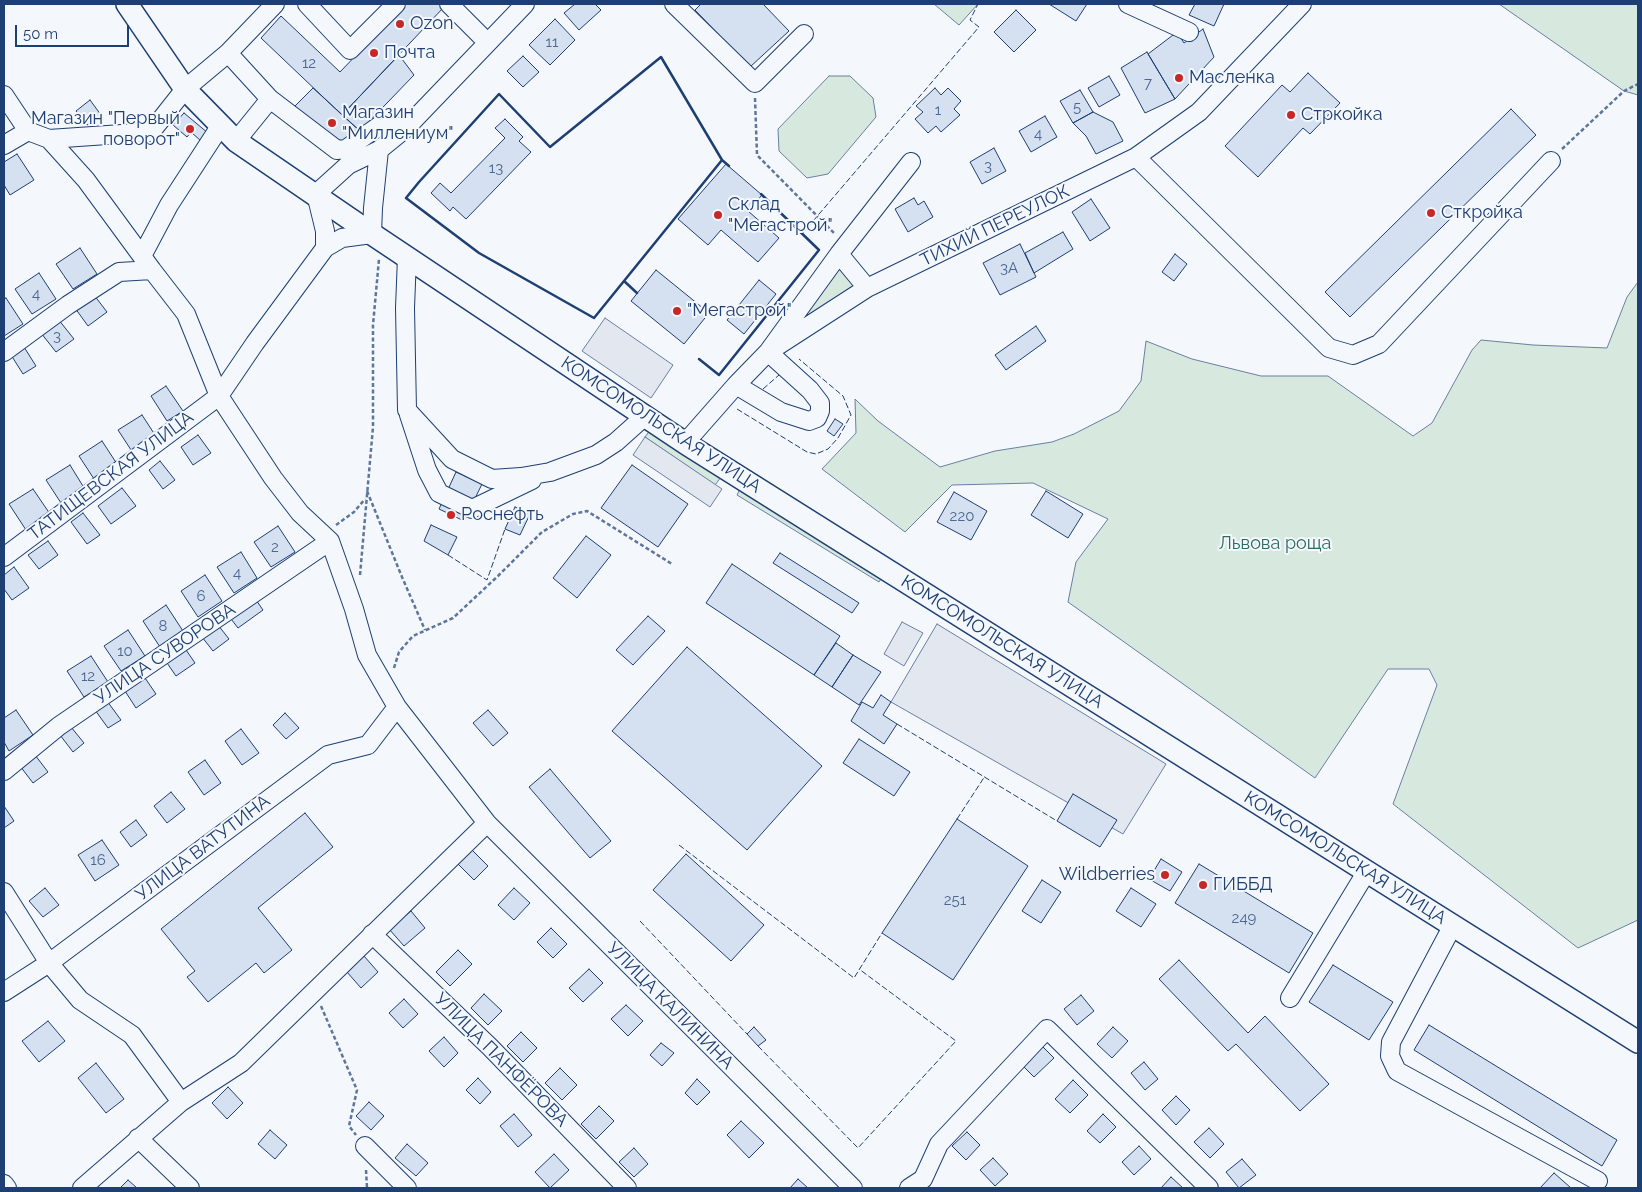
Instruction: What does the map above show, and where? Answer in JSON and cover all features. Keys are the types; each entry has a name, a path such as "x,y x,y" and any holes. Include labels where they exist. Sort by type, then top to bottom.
{"main road":[{"name":"КОМСОМОЛЬСКАЯ УЛИЦА","path":"127,4 185,89 236,141 407,258 685,443 1638,1042"}],"street":[{"path":"4,95 28,131 49,139 151,132 185,89 228,53 275,4"},
{"path":"307,4 350,50 396,4"},
{"path":"449,4 487,42"},
{"path":"324,248 325,231 316,194 348,165 379,150 406,128 525,4"},
{"path":"674,4 755,83 804,34"},
{"path":"1128,4 1189,32"},
{"name":"ТИХИЙ ПЕРЕУЛОК","path":"685,443 768,352 867,288 1136,157 1199,112 1302,4"},
{"path":"228,53 270,99 337,150 340,160 348,165"},
{"path":"236,141 270,99"},
{"path":"337,150 346,149 382,124 406,128"},
{"path":"147,263 169,205 221,125"},
{"path":"4,145 28,131"},
{"path":"49,139 86,180 186,314 219,396 284,492 300,513 332,534"},
{"path":"324,248 342,238 376,237 373,208 379,150"},
{"path":"1136,157 1329,348 1352,355 1379,344 1551,161"},
{"path":"736,385 781,412 809,421 817,418 820,411 820,403 810,390 768,352 842,250 911,162"},
{"name":"ТАТИЩЕВСКАЯ УЛИЦА","path":"4,557 219,396 324,248"},
{"path":"842,250 867,288"},
{"path":"407,258 405,308 407,410 427,470 439,493 472,510 550,472 596,454 616,442 645,416"},
{"path":"4,352 68,305 119,272 147,263"},
{"path":"407,410 452,459 492,479 521,478 550,472"},
{"name":"УЛИЦА КАЛИНИНА","path":"332,534 367,655 394,701 487,823 853,1188"},
{"name":"УЛИЦА СУВОРОВА","path":"4,771 59,726 332,534"},
{"name":"УЛИЦА ВАТУТИНА","path":"4,992 49,963 328,755 368,745 394,701"},
{"path":"82,1188 182,1102 240,1063 487,823"},
{"path":"1290,998 1366,871"},
{"path":"4,892 49,963 80,1000 132,1035 182,1102"},
{"path":"1453,925 1391,1042 1390,1056 1397,1071 1598,1181"},
{"name":"УЛИЦА ПАНФЁРОВА","path":"372,934 490,1047 627,1188"},
{"path":"908,1188 923,1179 939,1144 1047,1029 1209,1188"},
{"path":"138,1138 190,1188"},
{"path":"365,1146 407,1188"},
{"path":"4,1184 7,1188"}],"path":[{"path":"755,83 757,155 842,250"},
{"path":"1551,161 1624,91 1638,84"},
{"path":"360,575 372,427 376,237"},
{"path":"367,490 402,577 426,630"},
{"path":"332,534 366,498"},
{"path":"394,701 393,670 399,652 413,636 453,618 542,532 573,514 588,511 672,564"},
{"path":"314,991 358,1090 349,1126 365,1146 367,1188"}],"green space":[{"path":"934,4 978,4 959,25"},
{"path":"1499,4 1638,4 1638,95 1624,91"},
{"path":"829,76 850,76 873,98 876,117 828,174 807,178 779,151 778,129"},
{"path":"840,267 856,289 798,324"},
{"name":"Львова роща","path":"1638,282 1638,920 1578,948 1393,804 1437,685 1429,669 1388,669 1315,778 1068,602 1076,562 1108,519 1033,483 952,485 905,532 822,469 856,433 855,399 878,421 940,467 995,451 1052,442 1074,434 1119,411 1141,381 1146,341 1192,359 1261,376 1328,376 1413,436 1432,423 1472,350 1481,340 1533,345 1607,348 1627,297"},
{"path":"651,429 721,477 715,485 645,437"},
{"path":"740,489 882,577 879,582 737,495"}],"shaded area":[{"path":"605,318 673,365 651,398 582,351"},
{"path":"645,437 722,489 710,507 633,455"},
{"path":"902,622 923,633 904,666 884,654"},
{"path":"937,624 1166,764 1123,834 891,702"}],"building":[{"path":"405,4 441,4 444,7 342,115 261,38 281,16 340,72"},
{"path":"575,4 595,4 601,10 579,30 564,13"},
{"path":"701,4 763,4 789,31 750,67 695,10"},
{"path":"1049,4 1087,4 1076,21"},
{"path":"1195,4 1224,4 1214,26 1189,15"},
{"path":"1016,10 1036,30 1014,52 994,32"},
{"path":"555,19 575,40 550,65 529,45"},
{"name":"Масленка","path":"1203,29 1214,57 1175,99 1148,54 1177,32 1184,43"},
{"path":"1147,52 1175,99 1145,113 1121,68"},
{"path":"399,55 414,75 360,131 342,115"},
{"path":"523,56 539,72 523,87 507,71"},
{"name":"Стркойка","path":"1308,73 1340,103 1310,134 1303,128 1258,177 1225,146 1282,85 1290,92"},
{"path":"1109,76 1120,95 1099,107 1088,88"},
{"name":"Магазин \"Миллениум\"","path":"313,88 360,131 346,146 292,109"},
{"path":"935,88 941,95 948,88 961,101 954,109 960,115 941,132 936,126 928,133 915,119 923,112 916,106"},
{"path":"1080,90 1093,112 1073,123 1060,101"},
{"path":"90,100 101,115 87,125 76,111"},
{"name":"Сткройка","path":"1511,109 1536,135 1350,317 1325,292"},
{"path":"1093,112 1113,122 1123,141 1096,154 1086,136 1073,123"},
{"name":"Магазин \"Первый поворот\"","path":"184,113 208,133 201,141 191,132 187,137 173,125"},
{"path":"1045,116 1057,137 1031,152 1019,131"},
{"path":"505,119 523,137 519,141 531,152 466,219 453,207 450,211 431,193 440,183 451,193 505,138 495,128"},
{"path":"994,148 1006,171 982,184 970,162"},
{"path":"17,154 34,180 10,195 4,185 4,162"},
{"name":"Склад \"Мегастрой\"","path":"726,164 762,195 748,211 779,238 758,262 721,230 708,245 678,219"},
{"path":"914,198 918,205 924,201 933,217 908,232 895,209"},
{"path":"1091,199 1110,228 1090,241 1072,212"},
{"path":"1063,232 1073,249 1034,273 1025,253"},
{"path":"1020,244 1036,277 1000,295 983,263"},
{"path":"80,248 97,274 73,289 56,264"},
{"path":"1175,254 1187,264 1174,281 1162,272"},
{"path":"656,270 709,313 684,344 631,301"},
{"path":"39,273 56,299 32,314 15,289"},
{"path":"759,280 776,294 744,334 727,320"},
{"path":"94,295 107,312 88,326 75,308"},
{"path":"6,298 23,324 4,336 4,299"},
{"path":"58,319 74,339 56,352 41,333"},
{"path":"1036,326 1046,341 1006,370 995,355"},
{"path":"24,347 36,366 23,374 11,355"},
{"path":"166,386 183,411 167,421 151,396"},
{"path":"142,415 159,441 135,456 118,430"},
{"path":"835,419 843,424 834,436 827,431"},
{"path":"198,435 211,453 193,465 181,447"},
{"path":"102,441 119,467 96,482 79,456"},
{"path":"160,461 175,480 163,489 149,470"},
{"path":"70,465 86,491 63,506 46,480"},
{"path":"632,465 688,504 658,547 601,508"},
{"path":"456,472 482,484 464,521 439,509"},
{"path":"122,488 136,506 111,524 98,506"},
{"path":"33,489 50,514 26,530 9,504"},
{"path":"1046,491 1083,514 1068,538 1031,515"},
{"path":"954,492 987,511 971,540 937,522"},
{"path":"515,507 530,514 520,535 505,529"},
{"path":"83,513 100,535 87,544 71,522"},
{"path":"431,525 457,537 448,555 424,541"},
{"path":"278,526 295,552 271,567 254,542"},
{"path":"586,536 611,555 577,598 553,578"},
{"path":"48,541 58,555 39,569 28,555"},
{"path":"241,552 257,578 234,593 217,567"},
{"path":"780,553 859,603 852,613 773,563"},
{"path":"732,564 840,636 814,675 706,603"},
{"path":"14,567 29,588 12,600 4,589 4,575"},
{"path":"205,575 222,601 198,617 181,591"},
{"path":"254,597 263,610 238,628 228,615"},
{"path":"166,605 183,631 160,647 143,621"},
{"path":"648,616 665,631 633,665 616,650"},
{"path":"218,625 229,639 213,651 202,637"},
{"path":"128,630 145,656 121,671 104,646"},
{"path":"836,643 853,655 832,687 814,675"},
{"path":"184,647 195,663 176,676 165,660"},
{"path":"687,647 822,766 747,850 612,731"},
{"path":"853,655 881,672 859,705 832,687"},
{"path":"91,656 108,682 84,697 67,671"},
{"path":"143,675 156,694 136,708 123,688"},
{"path":"881,695 891,702 883,715 897,724 884,744 851,721 862,702 873,708"},
{"path":"107,701 121,720 108,728 95,710"},
{"path":"16,710 33,735 9,751 4,742 4,718"},
{"path":"488,710 508,733 493,746 473,723"},
{"path":"285,713 299,728 286,739 273,725"},
{"path":"71,727 84,743 73,752 60,735"},
{"path":"241,729 259,753 242,765 225,741"},
{"path":"859,739 910,772 894,796 843,763"},
{"path":"35,755 48,772 33,783 20,766"},
{"path":"205,760 221,783 204,795 188,772"},
{"path":"550,769 611,841 590,858 529,787"},
{"path":"171,792 185,809 167,823 154,806"},
{"path":"1073,794 1117,820 1100,847 1057,821"},
{"path":"4,806 14,821 4,828"},
{"path":"305,813 333,847 258,908 292,950 264,973 256,963 208,1002 187,977 195,971 161,929"},
{"path":"957,819 1028,866 953,980 882,933"},
{"path":"136,820 147,835 131,847 120,832"},
{"path":"102,840 119,865 95,881 78,855"},
{"path":"472,850 488,866 474,880 458,864"},
{"path":"686,854 764,925 731,961 653,890"},
{"name":"Wildberries","path":"1161,859 1182,872 1170,891 1149,879"},
{"path":"1199,864 1313,933 1289,973 1175,903"},
{"path":"1042,880 1061,892 1041,923 1022,911"},
{"path":"45,888 59,905 43,917 29,901"},
{"path":"514,888 530,903 514,920 498,905"},
{"path":"1131,888 1156,904 1141,927 1116,911"},
{"path":"411,911 425,928 404,946 389,929"},
{"path":"551,928 567,944 553,958 537,942"},
{"path":"458,950 472,964 450,986 436,972"},
{"path":"364,956 378,972 361,988 347,972"},
{"path":"1179,960 1248,1033 1265,1016 1329,1084 1300,1111 1236,1044 1228,1051 1159,979"},
{"path":"1333,965 1393,1002 1369,1040 1309,1002"},
{"path":"589,969 603,983 583,1002 569,988"},
{"path":"484,994 502,1011 488,1025 471,1008"},
{"path":"1081,995 1094,1011 1077,1025 1064,1009"},
{"path":"404,999 418,1014 403,1028 389,1013"},
{"path":"626,1005 643,1021 628,1036 611,1019"},
{"path":"48,1021 65,1041 39,1062 22,1041"},
{"path":"1429,1025 1617,1140 1602,1166 1414,1050"},
{"path":"754,1027 766,1040 758,1046 747,1034"},
{"path":"1113,1027 1128,1041 1112,1058 1097,1044"},
{"path":"521,1032 537,1048 523,1062 507,1046"},
{"path":"444,1037 458,1053 444,1067 429,1051"},
{"path":"661,1043 674,1053 662,1066 650,1055"},
{"path":"1042,1046 1054,1058 1034,1077 1022,1065"},
{"path":"1144,1062 1158,1079 1145,1090 1131,1073"},
{"path":"96,1063 124,1099 106,1113 78,1078"},
{"path":"560,1068 577,1085 562,1100 545,1083"},
{"path":"478,1078 491,1092 480,1104 466,1090"},
{"path":"697,1079 710,1092 697,1105 685,1093"},
{"path":"1073,1080 1088,1095 1070,1113 1055,1099"},
{"path":"228,1087 243,1103 227,1119 212,1103"},
{"path":"1176,1096 1190,1110 1176,1125 1162,1110"},
{"path":"369,1102 384,1116 371,1130 356,1116"},
{"path":"599,1106 614,1121 596,1139 581,1124"},
{"path":"514,1114 532,1135 518,1147 500,1126"},
{"path":"1103,1114 1116,1127 1100,1143 1087,1131"},
{"path":"741,1121 764,1143 749,1158 727,1135"},
{"path":"1209,1128 1224,1144 1210,1158 1194,1142"},
{"path":"270,1130 287,1145 275,1159 258,1144"},
{"path":"967,1132 980,1145 966,1160 952,1146"},
{"path":"407,1144 428,1163 416,1176 395,1158"},
{"path":"1139,1146 1151,1159 1134,1175 1122,1162"},
{"path":"634,1148 648,1164 634,1177 619,1162"},
{"path":"554,1154 569,1170 550,1188 535,1172"},
{"path":"993,1158 1008,1174 995,1186 980,1170"},
{"path":"1242,1159 1256,1175 1239,1188 1226,1172"},
{"path":"1554,1173 1571,1188 1540,1188"},
{"path":"1171,1177 1183,1188 1161,1188"},
{"path":"798,1179 808,1188 790,1188"},
{"path":"128,1180 137,1188 120,1188"}],"fence":[{"path":"802,234 979,27 970,20 978,4"},
{"path":"737,409 807,452 816,454 828,449 838,438 851,415 843,396 799,359"},
{"path":"763,389 779,375"},
{"path":"448,555 487,580 505,529"},
{"path":"897,724 1057,821"},
{"path":"957,819 985,776"},
{"path":"679,845 854,978 882,933"},
{"path":"640,921 747,1034"},
{"path":"758,1046 858,1148 956,1041 859,969"}],"wall":[{"path":"624,281 594,318 479,253 406,198 499,94 550,147 661,57 722,160"},
{"path":"637,293 624,281 722,160 729,166"},
{"path":"699,359 719,375 819,250 761,194"}],"place":[{"name":"Ozon","path":"400,24"},
{"name":"Почта","path":"374,53"},
{"name":"Масленка","path":"1179,78"},
{"name":"Стркойка","path":"1291,115"},
{"name":"Магазин \"Миллениум\"","path":"332,123"},
{"name":"Магазин \"Первый поворот\"","path":"190,129"},
{"name":"Сткройка","path":"1431,213"},
{"name":"Склад \"Мегастрой\"","path":"718,215"},
{"name":"\"Мегастрой\"","path":"677,311"},
{"name":"Роснефть","path":"451,515"},
{"name":"Wildberries","path":"1165,875"},
{"name":"ГИББД","path":"1203,885"}]}
